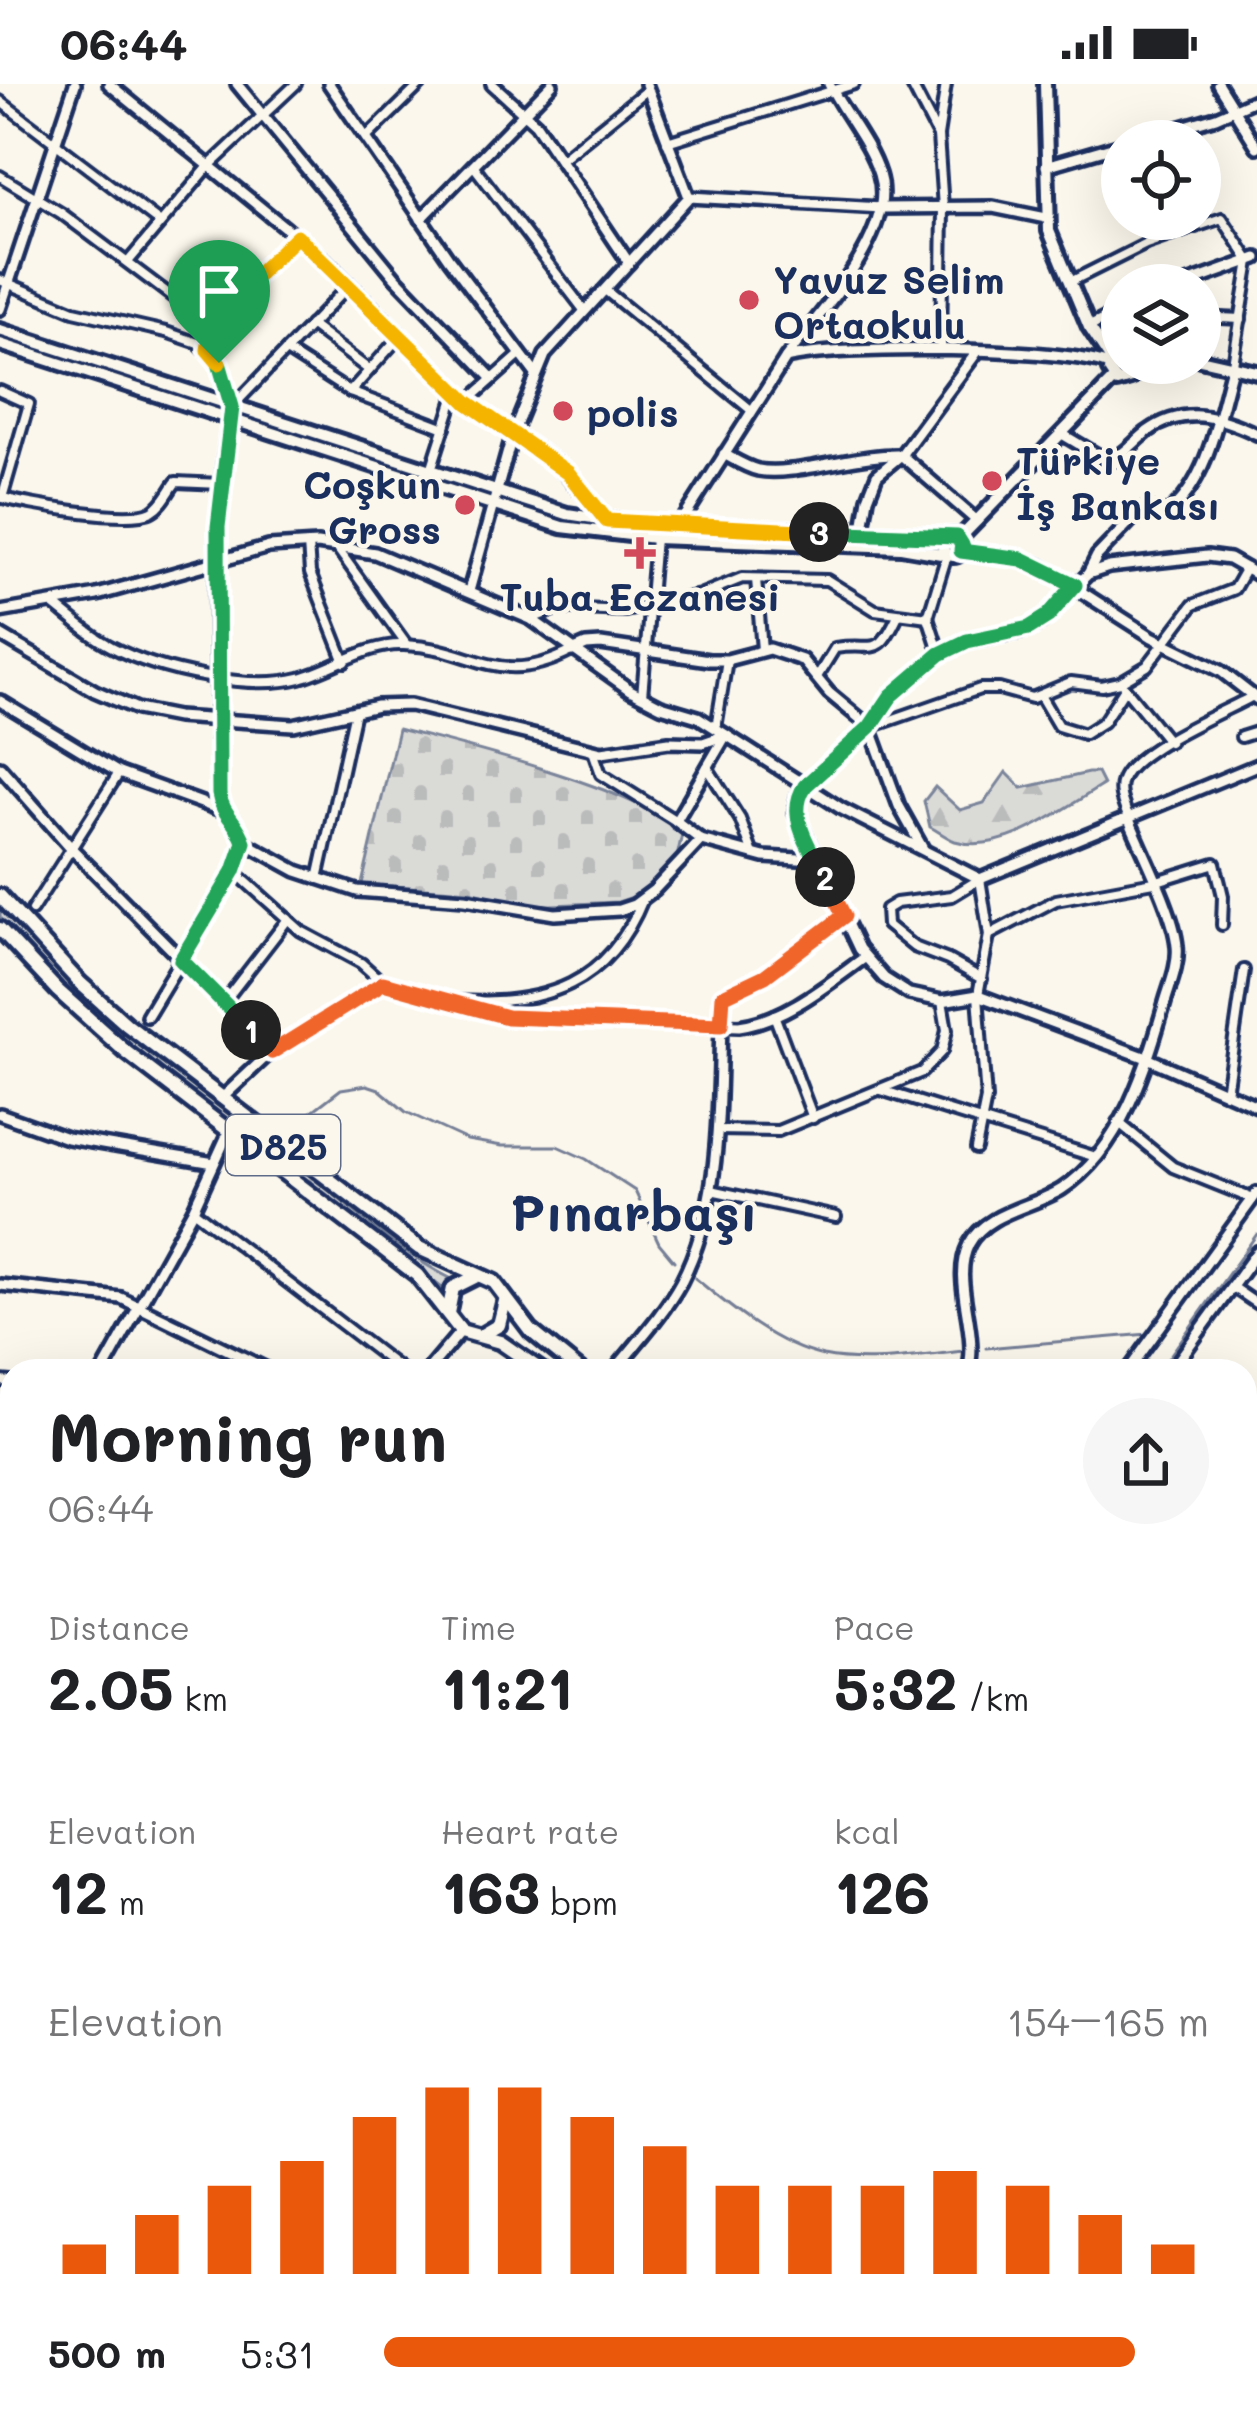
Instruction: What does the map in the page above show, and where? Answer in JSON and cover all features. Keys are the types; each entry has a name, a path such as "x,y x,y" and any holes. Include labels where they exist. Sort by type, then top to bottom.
{"highway":[{"name":"D825","path":"0,896 92,994 430,1256 494,1282 531,1331 565,1359"},
{"name":"D825","path":"0,929 92,1022 417,1275 461,1331"},
{"path":"448,1313 448,1297 456,1285 482,1277"},
{"path":"481,1335 503,1319 505,1298"},
{"path":"461,1331 510,1347 526,1359"}],"main road":[{"path":"1045,84 1046,218 1068,283 1101,341"},
{"path":"0,330 231,414 494,499 607,521 957,542"},
{"path":"0,344 430,472 562,527 655,538 901,547 947,554 943,543 957,542 1109,384"},
{"path":"1221,362 1257,372"}],"street":[{"path":"0,309 4,282 39,198 75,84"},
{"path":"110,84 297,236 467,402 568,473 607,521"},
{"path":"237,84 395,277 492,378"},
{"path":"128,262 210,165 296,84"},
{"path":"329,84 535,373"},
{"path":"366,138 422,84"},
{"path":"492,84 526,112 629,263"},
{"path":"421,219 551,84"},
{"path":"667,142 830,87 854,84"},
{"path":"911,84 938,136"},
{"path":"941,352 943,208 938,136 946,84"},
{"path":"1218,84 1257,147"},
{"path":"560,160 647,87 688,197"},
{"path":"679,526 786,358 871,241 882,208 877,168 830,87"},
{"path":"1202,120 1257,99"},
{"path":"0,101 159,223"},
{"path":"1046,166 1101,151"},
{"path":"473,165 584,310"},
{"path":"0,176 39,198 211,325"},
{"path":"688,197 882,208 993,207 1046,218"},
{"path":"469,591 513,433 535,373 557,340 688,197"},
{"path":"1068,283 1146,244 1222,218 1254,260 1233,364 1200,467 1179,503 1168,513 1139,512 1097,556 1088,574"},
{"path":"208,350 211,325 297,236"},
{"path":"1221,271 1254,260"},
{"path":"4,282 74,311 166,332 208,350 226,378 231,414 220,484 217,561 221,810"},
{"path":"231,414 350,284"},
{"path":"605,290 751,410"},
{"path":"1221,318 1241,319"},
{"path":"1089,327 1101,321"},
{"path":"310,325 369,370"},
{"path":"350,392 400,336"},
{"path":"286,351 350,392 445,428"},
{"path":"786,358 831,352 976,352 1101,361"},
{"path":"862,534 874,481 901,455 976,352"},
{"path":"467,402 521,354"},
{"path":"0,391 28,404 1,497 44,508 144,514 160,504 176,482 220,484"},
{"path":"430,472 456,392"},
{"path":"1062,434 1109,462 1169,420 1189,415 1218,417 1257,434"},
{"path":"724,454 742,465 770,471 901,455 977,521"},
{"path":"641,696 655,538"},
{"path":"957,542 1022,559 1075,585 1164,644 1221,671 1255,698 1169,742 1124,775 1120,789 1128,817 1177,952 1147,1058 1096,1157 1063,1189 994,1221 970,1243 964,1262 970,1359"},
{"path":"308,544 310,573 345,662"},
{"path":"0,612 181,574 269,547 308,544 375,553 531,619 641,696 721,731 805,786 980,879"},
{"path":"336,547 406,644"},
{"path":"940,654 928,616 947,554"},
{"path":"1041,697 1058,726 1084,734 1103,722 1123,685 1142,671 1193,605 1234,589 1252,571 1229,559 1207,556 1109,567 1088,574 1048,616 1029,628 967,641 940,654 891,696 870,727 805,786 795,813 864,958 896,988 942,1001 978,995 1147,1058 1257,1106"},
{"path":"531,619 559,608 612,611 650,605 700,595 736,578 827,580 864,605 898,615 928,616"},
{"path":"756,579 762,650"},
{"path":"53,604 116,650 218,678 264,682 290,680 406,644 517,670 547,664 593,644 727,660 762,650 795,655 870,727 899,806 922,849"},
{"path":"817,677 835,648 870,649 884,644 898,615"},
{"path":"0,635 66,677 137,709 218,721 293,725 387,704 410,705 593,751 704,743 721,731"},
{"path":"676,821 721,731 727,660"},
{"path":"870,727 980,688 1041,697 1071,682 1123,685"},
{"path":"1123,685 1169,742"},
{"path":"0,701 119,773 221,810 238,827 244,842 234,871 147,1016"},
{"path":"318,879 355,711"},
{"path":"1240,737 1257,732"},
{"path":"593,751 601,774 701,840 776,859 816,860"},
{"path":"982,979 902,939 886,925 884,913 896,903 952,896 980,879 1257,765"},
{"path":"0,767 73,850 272,1052"},
{"path":"707,767 740,819 753,854"},
{"path":"32,910 119,773"},
{"path":"450,1000 524,999 564,987 614,953 630,933 644,899 701,840"},
{"path":"244,842 318,879 374,894 465,898 539,913 619,910 644,899"},
{"path":"988,935 1056,900 1154,882 1215,863 1223,896 1222,925"},
{"path":"234,871 309,937 361,963 383,983 520,1018 749,1025 774,1015 864,958"},
{"path":"976,1149 986,1084 978,995 988,935 980,879"},
{"path":"624,1359 682,1279 700,1237 717,1130 723,996 765,976 844,916"},
{"path":"224,1002 288,919"},
{"path":"1226,1093 1244,970"},
{"path":"222,1098 272,1052 383,983"},
{"path":"717,1130 766,1133 922,1072 938,1060 946,1030 942,1001"},
{"path":"774,1015 813,1118"},
{"path":"881,1090 1096,1157"},
{"path":"0,1114 67,1138 214,1163"},
{"path":"1118,1122 1173,1167 1255,1196 1137,1359"},
{"path":"110,1359 193,1210 229,1131"},
{"path":"711,1190 836,1217"},
{"path":"193,1210 387,1359"},
{"path":"1181,1359 1257,1252"},
{"path":"0,1286 101,1294 142,1306 247,1359"},
{"path":"1232,1287 1257,1304"},
{"path":"437,1359 461,1331"}],"green space":[{"path":"398,729 549,771 632,802 682,834 677,857 642,894 618,902 531,906 470,891 362,884"},
{"path":"1006,772 1022,788 1088,773 1097,773 1103,785 1033,827 993,842 955,841 930,827 924,801 935,787 960,810 984,803"},
{"path":"0,907 73,983 151,1053 398,1245 450,1278 442,1288 108,1027 31,954 0,917"}],"waterway":[{"path":"302,1119 341,1089 367,1085 406,1112 467,1140 502,1146 557,1146 635,1191 659,1243 674,1261"},
{"path":"1168,1359 1257,1234"},
{"path":"695,1278 771,1334 805,1351 840,1359"},
{"path":"986,1348 1148,1334"},
{"path":"887,1359 963,1351"}],"place":[{"name":"Yavuz Selim Ortaokulu","path":"749,300"},
{"name":"polis","path":"563,411"},
{"name":"Türkiye İş Bankası","path":"992,481"},
{"name":"Coşkun Gross","path":"465,505"},
{"name":"Tuba Eczanesi","path":"640,553"}],"district":[{"name":"Pınarbaşı","path":"634,1210"}],"route":[{"path":"297,236 467,402 568,473 607,521 957,537 961,551 1022,559 1075,585 1048,616 1029,628 967,641 940,654 891,696 870,727 805,786 795,813 844,916 765,976 723,996 721,1025 507,1017 383,983 272,1052 181,960 234,871 244,842 238,827 221,810 219,794 218,527 232,407 219,363 208,350 214,317 297,236"}]}
